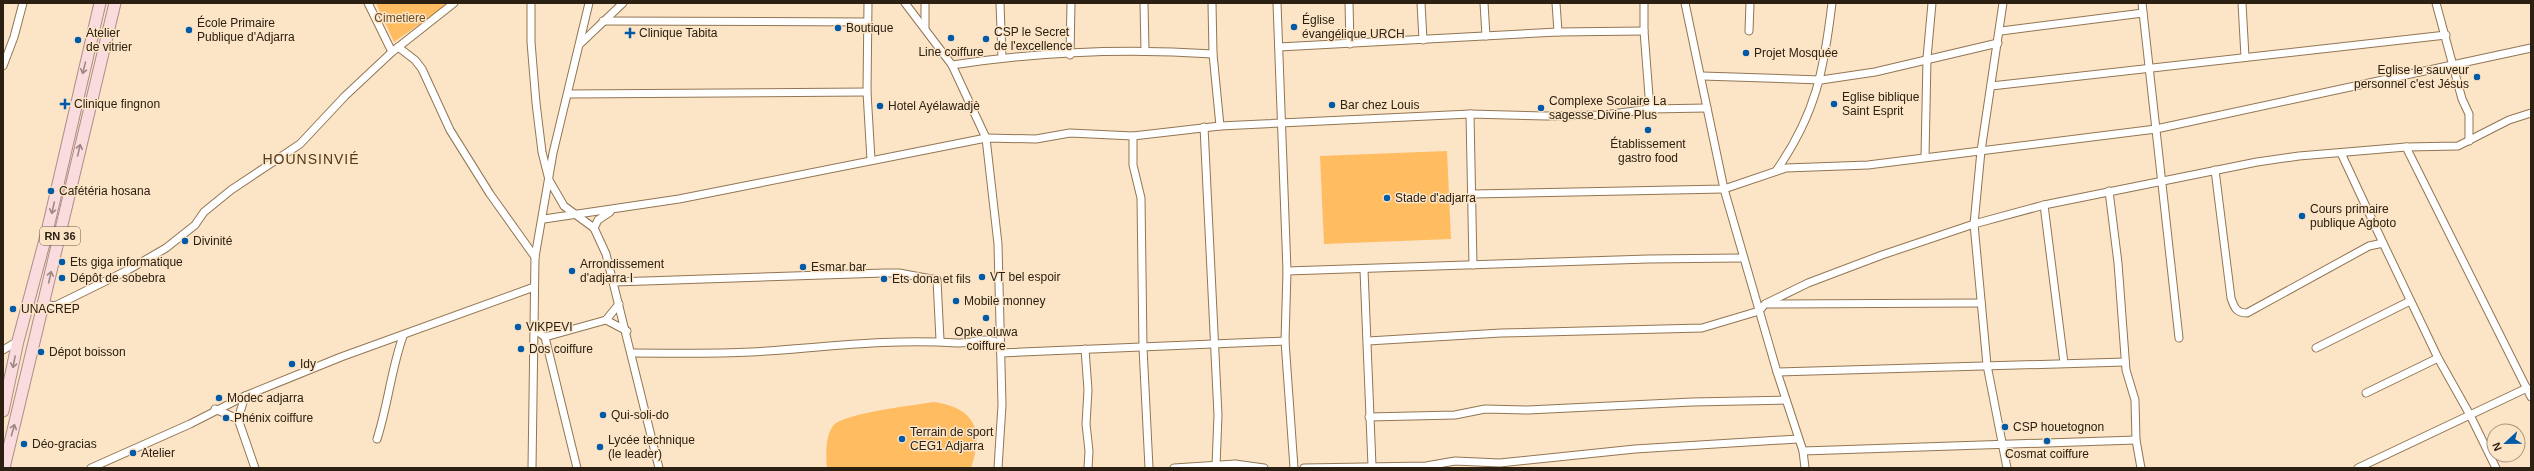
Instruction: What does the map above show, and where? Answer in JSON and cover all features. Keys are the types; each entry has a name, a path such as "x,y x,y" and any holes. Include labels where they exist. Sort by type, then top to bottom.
{"main road":[{"name":"RN 36","path":"3,411 18,341 46,236 100,3"},
{"name":"RN 36","path":"4,468 114,3"}],"street":[{"path":"3,66 14,37 23,3"},
{"path":"368,3 392,52"},
{"path":"44,304 55,306 128,270 166,248 195,225 204,212 231,190 300,144 345,96 392,52 454,3"},
{"path":"531,3 531,42 536,103 542,152 549,180 558,198 572,213 594,228 606,254 615,282 659,468"},
{"path":"532,468 535,257 544,219 549,180 589,3"},
{"path":"580,44 623,3"},
{"path":"868,3 867,92 871,160"},
{"path":"905,3 926,27 952,65 986,138 998,244 1002,406 998,468"},
{"path":"925,3 926,27"},
{"path":"1000,3 1002,57"},
{"path":"1070,55 1071,3"},
{"path":"1144,3 1146,52"},
{"path":"1212,3 1213,54 1220,126"},
{"path":"1276,3 1287,271 1285,341 1294,468"},
{"path":"1349,3 1350,44"},
{"path":"1421,3 1423,40"},
{"path":"1484,3 1486,36"},
{"path":"1556,3 1558,32"},
{"path":"1644,3 1644,31 1650,109"},
{"path":"1685,3 1702,76 1707,108 1724,189 1742,258 1803,451 1805,468"},
{"path":"1749,31 1750,3"},
{"path":"1776,171 1791,149 1809,113 1821,80 1832,3"},
{"path":"1925,157 1927,58 1932,3"},
{"path":"2003,3 2001,31 1990,86 1981,151 1974,224 1988,365 2007,468"},
{"path":"2142,3 2179,338"},
{"path":"2242,3 2245,57"},
{"path":"2436,3 2454,64 2462,99 2469,114 2469,141"},
{"path":"2001,31 2143,13"},
{"path":"603,21 867,22"},
{"path":"1279,47 1558,32 1644,31"},
{"path":"1990,86 2446,35"},
{"path":"1702,76 1821,80 1875,72 1927,58 1998,43"},
{"path":"398,47 415,60 422,69 450,130 490,194 535,257"},
{"path":"1473,194 1724,189 1786,168 1868,166 1925,157 2156,129 2531,48"},
{"path":"952,65 1002,57 1146,52 1213,54"},
{"path":"568,94 867,92"},
{"path":"544,219 572,213 613,210 871,160 928,151 986,138 1036,139 1070,133 1133,136 1204,127 1281,123 1470,114 1597,115 1650,109 1707,108"},
{"path":"1368,341 1501,333 1702,328 1759,311 1765,304 1808,283 1860,263 1974,224 2109,191 2162,182 2215,170 2299,156 2406,147 2440,148 2458,146 2510,120 2531,113"},
{"path":"1470,114 1473,194 1473,265"},
{"path":"1204,127 1218,415 1216,466"},
{"path":"1133,136 1133,165 1141,198 1143,348 1149,468"},
{"path":"2406,147 2531,397"},
{"path":"2341,153 2438,358 2470,415 2496,468"},
{"path":"2215,170 2231,298 2235,309 2240,313 2247,314 2369,246 2383,243"},
{"path":"2109,191 2118,263 2125,362 2135,400 2136,440 2141,468"},
{"path":"2044,206 2064,364"},
{"path":"594,228 602,217 613,210"},
{"path":"1287,271 1742,258"},
{"path":"1364,270 1372,466"},
{"path":"615,282 884,273 912,275 938,280 940,340"},
{"path":"91,468 190,424 216,409 245,396 341,357 403,336 534,287"},
{"path":"2316,348 2410,301"},
{"path":"1765,304 1981,303"},
{"path":"545,337 606,320 619,304"},
{"path":"606,320 627,331"},
{"path":"534,329 545,337 577,468"},
{"path":"377,439 388,398 392,367 403,336"},
{"path":"632,353 751,352 813,346 940,340 957,343 988,338 1001,344"},
{"path":"3,350 18,341"},
{"path":"1001,353 1285,341"},
{"path":"1085,349 1088,390 1086,424 1089,451 1088,468"},
{"path":"2366,393 2438,358"},
{"path":"1777,372 2125,362"},
{"path":"2358,468 2527,388"},
{"path":"245,396 238,419 256,468"},
{"path":"1369,417 1454,415 1485,409 1528,410 1692,402 1786,400"},
{"path":"216,409 238,419"},
{"path":"1293,457 1306,468 1426,466 1456,461 1505,465 1635,448 1798,439"},
{"path":"1803,451 2136,440"},
{"path":"1174,468 1235,464 1264,468"}],"green space":[{"name":"Cimetiere","path":"376,3 450,3 394,42"},
{"path":"1447,151 1451,239 1324,244 1320,156"},
{"name":"Terrain de sport CEG1 Adjarra","path":"934,402 948,405 959,410 973,423 976,432 976,442 975,454 971,468 827,468 827,441 830,430 839,421 865,413"}],"place":[{"name":"Église évangélique URCH","path":"1294,27"},
{"name":"Boutique","path":"838,28"},
{"name":"École Primaire Publique d'Adjarra","path":"189,30"},
{"name":"Clinique Tabita","path":"630,33"},
{"name":"Line coiffure","path":"951,38"},
{"name":"CSP le Secret de l'excellence","path":"986,39"},
{"name":"Atelier de vitrier","path":"78,40"},
{"name":"Projet Mosquée","path":"1746,53"},
{"name":"Eglise le sauveur personnel c'est Jésus","path":"2477,77"},
{"name":"Clinique fingnon","path":"65,104"},
{"name":"Eglise biblique Saint Esprit","path":"1834,104"},
{"name":"Bar chez Louis","path":"1332,105"},
{"name":"Hotel Ayélawadjè","path":"880,106"},
{"name":"Complexe Scolaire La sagesse Divine Plus","path":"1541,108"},
{"name":"Établissement gastro food","path":"1648,130"},
{"name":"Cafétéria hosana","path":"51,191"},
{"name":"Stade d'adjarra","path":"1387,198"},
{"name":"Cours primaire publique Agboto","path":"2302,216"},
{"name":"Divinité","path":"185,241"},
{"name":"Ets giga informatique","path":"62,262"},
{"name":"Esmar bar","path":"803,267"},
{"name":"Arrondissement d'adjarra I","path":"572,271"},
{"name":"VT bel espoir","path":"982,277"},
{"name":"Dépôt de sobebra","path":"62,278"},
{"name":"Ets dona et fils","path":"884,279"},
{"name":"Mobile monney","path":"956,301"},
{"name":"UNACREP","path":"13,309"},
{"name":"Opke oluwa coiffure","path":"986,318"},
{"name":"VIKPEVI","path":"518,327"},
{"name":"Dos coiffure","path":"521,349"},
{"name":"Dépot boisson","path":"41,352"},
{"name":"Idy","path":"292,364"},
{"name":"Modec adjarra","path":"219,398"},
{"name":"Qui-soli-do","path":"603,415"},
{"name":"Phénix coiffure","path":"226,418"},
{"name":"CSP houetognon","path":"2005,427"},
{"name":"Terrain de sport CEG1 Adjarra","path":"902,439"},
{"name":"Cosmat coiffure","path":"2047,441"},
{"name":"Déo-gracias","path":"24,444"},
{"name":"Lycée technique (le leader)","path":"600,447"},
{"name":"Atelier","path":"133,453"}],"district":[{"name":"HOUNSINVIÉ","path":"311,159"}]}
